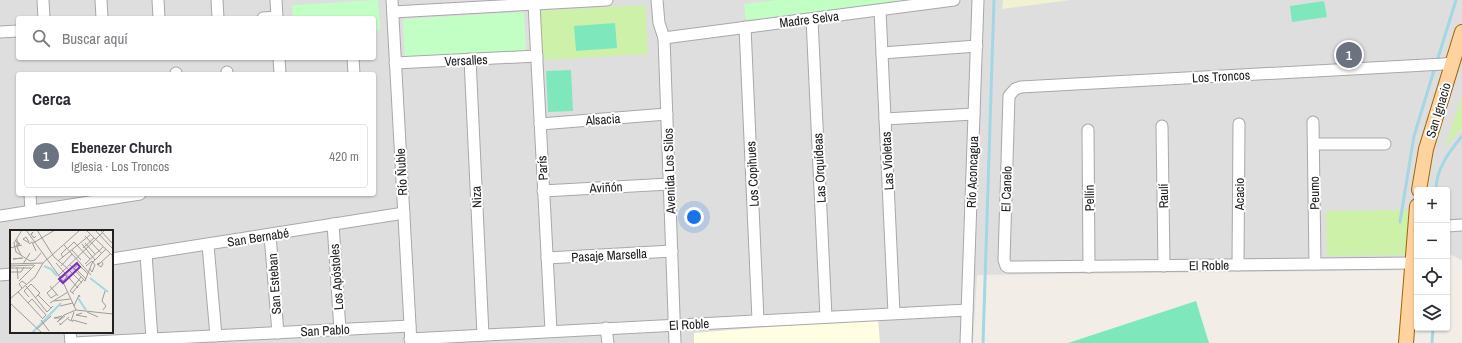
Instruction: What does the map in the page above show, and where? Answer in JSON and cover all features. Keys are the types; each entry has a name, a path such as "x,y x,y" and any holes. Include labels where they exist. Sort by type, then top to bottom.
{"main road":[{"name":"San Ignacio","path":"1420,187 1426,149 1448,63 1462,32"},
{"path":"1406,343 1414,245"}],"street":[{"path":"43,0 44,16"},
{"path":"101,0 102,16"},
{"path":"158,0 159,16"},
{"path":"217,0 218,16"},
{"path":"276,0 277,16"},
{"name":"Río Ñuble","path":"392,0 411,341"},
{"path":"393,12 608,0"},
{"name":"Avenida Los Silos","path":"657,0 659,23 664,38 675,343"},
{"name":"Madre Selva","path":"664,38 954,0"},
{"name":"Río Aconcagua","path":"966,343 978,0"},
{"name":"París","path":"534,4 550,331"},
{"name":"Las Violetas","path":"880,10 894,313"},
{"name":"Las Orquídeas","path":"812,18 826,317"},
{"name":"Los Copihues","path":"745,27 758,320"},
{"path":"0,32 16,31"},
{"path":"882,53 977,46"},
{"name":"Versalles","path":"396,63 537,56"},
{"path":"279,60 280,72"},
{"path":"353,60 354,72"},
{"name":"Niza","path":"470,60 482,335"},
{"name":"Los Troncos","path":"1008,112 1011,93 1015,89 1021,87 1448,63"},
{"name":"El Canelo","path":"1006,266 1004,260 1008,112"},
{"name":"Alsacia","path":"540,124 667,114"},
{"path":"885,119 974,114"},
{"name":"Peumo","path":"1313,122 1315,264"},
{"name":"Acacio","path":"1238,265 1239,124"},
{"name":"Raulí","path":"1162,126 1164,266"},
{"name":"Pellín","path":"1088,130 1090,267"},
{"path":"1314,144 1385,144"},
{"name":"Aviñón","path":"543,191 669,184"},
{"path":"30,196 31,211"},
{"path":"0,216 31,211 81,198 108,196"},
{"name":"San Bernabé","path":"113,259 404,213"},
{"name":"Los Apóstoles","path":"333,224 340,330"},
{"path":"1450,226 1462,225"},
{"name":"San Esteban","path":"270,234 278,333"},
{"path":"208,245 216,336"},
{"name":"Pasaje Marsella","path":"547,258 672,251"},
{"path":"146,254 152,339"},
{"name":"El Roble","path":"1006,266 1011,268 1412,263"},
{"path":"0,275 10,274"},
{"name":"El Roble","path":"411,341 550,331 967,310"},
{"name":"San Pablo","path":"72,343 410,326"},
{"path":"606,328 608,343"},
{"path":"70,333 72,343"}],"shaded area":[{"path":"0,0 1462,0 1462,260 1450,254 1450,187 1414,187 1414,270 977,275 973,343 0,343"},
{"path":"1003,0 1070,0 1002,9"},
{"path":"878,318 880,343 694,343 694,333"}],"green space":[{"path":"378,0 380,30 376,30 376,16 293,16 292,5"},
{"path":"777,0 909,0 746,20 744,4"},
{"path":"1324,1 1327,17 1292,22 1290,6"},
{"path":"645,5 648,54 541,60 537,11"},
{"path":"524,12 526,52 405,58 403,19"},
{"path":"615,23 617,48 576,51 574,26"},
{"path":"571,70 573,111 548,112 546,71"},
{"path":"1462,96 1462,127 1445,148"},
{"path":"1408,210 1409,255 1327,256 1326,211"},
{"path":"1196,301 1209,343 1068,343"}],"waterway":[{"path":"983,343 994,0"},
{"path":"1437,61 1456,0"},
{"path":"1400,222 1414,136 1435,67"},
{"path":"1436,187 1438,175 1444,161 1462,136"},
{"path":"1432,343 1433,331"}],"place":[{"name":"Ebenezer Church","path":"1349,55"}]}
